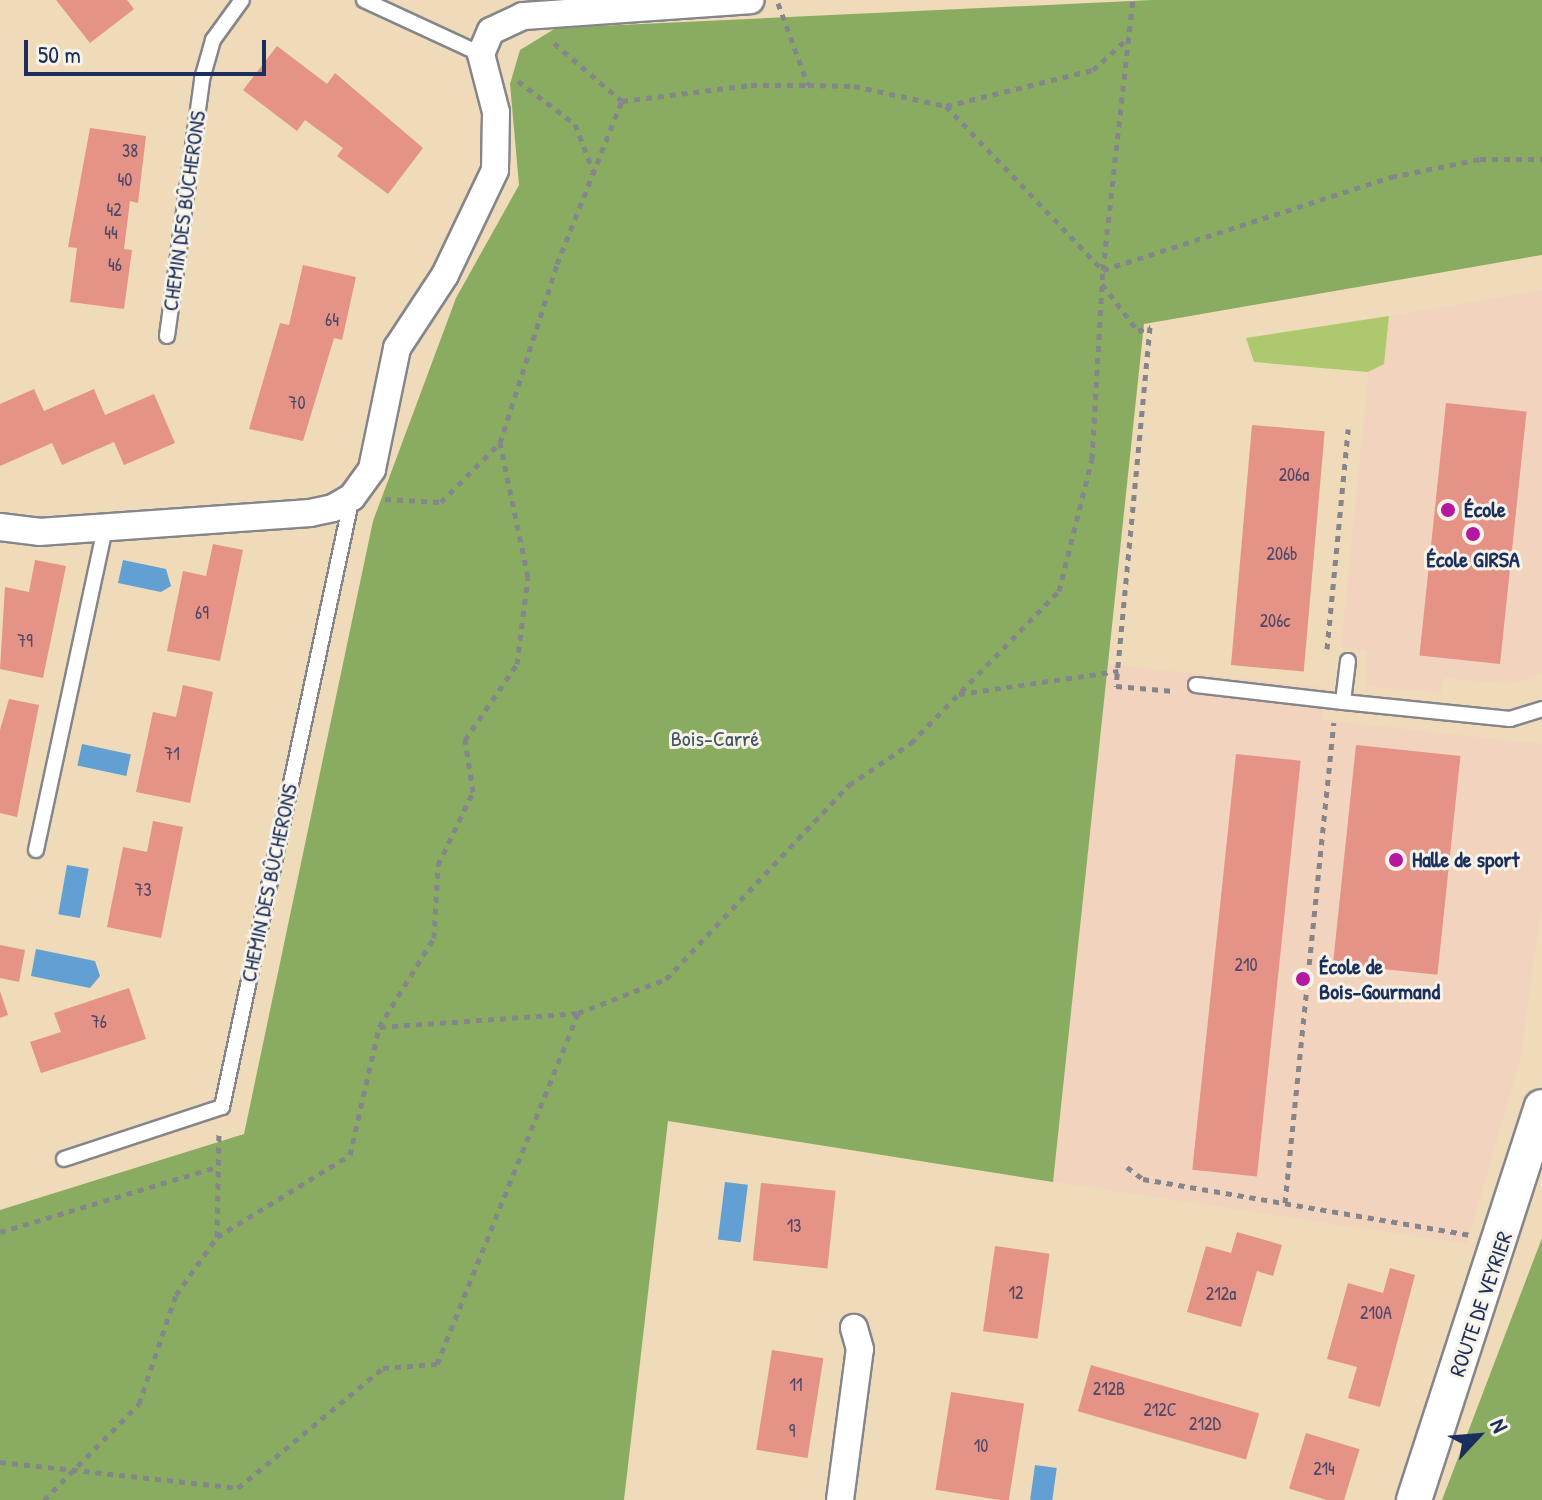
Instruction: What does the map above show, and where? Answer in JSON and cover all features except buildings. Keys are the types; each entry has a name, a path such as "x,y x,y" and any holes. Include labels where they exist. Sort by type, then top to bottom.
{"street":[{"path":"481,54 491,31 523,16 750,0"},
{"name":"CHEMIN DES BÛCHERONS","path":"352,497 372,469 397,348 445,275 495,170 496,112 481,54"},
{"path":"0,527 39,532 310,513 352,497"},
{"name":"ROUTE DE VEYRIER","path":"1414,1500 1500,1246 1542,1107"},
{"path":"840,1500 860,1349 854,1328"}],"lane":[{"name":"CHEMIN DES BÛCHERONS","path":"167,336 202,79 213,40 242,0"},
{"path":"364,0 481,54"},
{"name":"CHEMIN DES BÛCHERONS","path":"222,1107 352,497"},
{"path":"36,850 105,528"},
{"path":"1340,702 1348,661"},
{"path":"1196,685 1510,719 1542,709"},
{"path":"64,1159 222,1107"}],"path":[{"path":"777,0 808,85"},
{"path":"379,1027 578,1013 666,979 849,785 911,743 1059,591 1092,459 1103,270 1133,0"},
{"path":"523,16 622,101 751,85 808,85 854,86 946,106 1093,70 1129,37"},
{"path":"481,54 575,124 594,172"},
{"path":"352,497 441,502 500,443 557,264 622,101"},
{"path":"946,106 1103,270"},
{"path":"1103,270 1391,177 1480,159 1542,159"},
{"path":"1102,283 1138,331 1150,327 1116,686 1195,693 1196,685"},
{"path":"1285,1203 1340,702 1336,681 1324,681 1348,429"},
{"path":"44,1500 139,1404 176,1295 217,1237 350,1155 379,1027 434,938 438,865 473,792 465,740 517,664 528,577 500,443"},
{"path":"958,694 1118,671"},
{"path":"0,1462 69,1472 238,1488 383,1368 437,1364 578,1013"},
{"path":"217,1237 216,1167 222,1107"},
{"path":"0,1232 216,1167"},
{"path":"1127,1167 1143,1179 1462,1233 1500,1246"}],"shaded area":[{"name":"École","path":"1542,290 1542,674 1509,684 1444,678 1441,693 1365,686 1367,651 1341,648 1368,372 1384,364 1389,316"},
{"name":"École de Bois-Gourmand","path":"1108,664 1325,688 1323,720 1542,744 1542,901 1521,1057 1467,1244 1053,1182"}],"green space":[{"name":"Bois-Carré","path":"1152,0 1542,0 1542,255 1144,324 1053,1182 668,1121 624,1500 0,1500 0,1210 244,1134 373,521 456,298 519,185 510,84 520,50 556,28"},
{"path":"1389,316 1384,364 1368,372 1254,362 1246,338"},
{"path":"1542,1238 1542,1500 1442,1500"}],"water":[{"path":"123,560 166,569 171,586 161,592 118,583"},
{"path":"82,744 131,754 126,776 77,766"},
{"path":"67,865 89,869 80,918 58,914"},
{"path":"36,949 95,961 100,976 90,988 31,976"},
{"path":"725,1182 748,1185 741,1242 718,1240"},
{"path":"1035,1465 1057,1468 1052,1500 1030,1500"}],"place":[{"name":"École","path":"1448,510"},
{"name":"École GIRSA","path":"1473,534"},
{"name":"Halle de sport","path":"1396,860"},
{"name":"École de Bois-Gourmand","path":"1303,979"}]}
